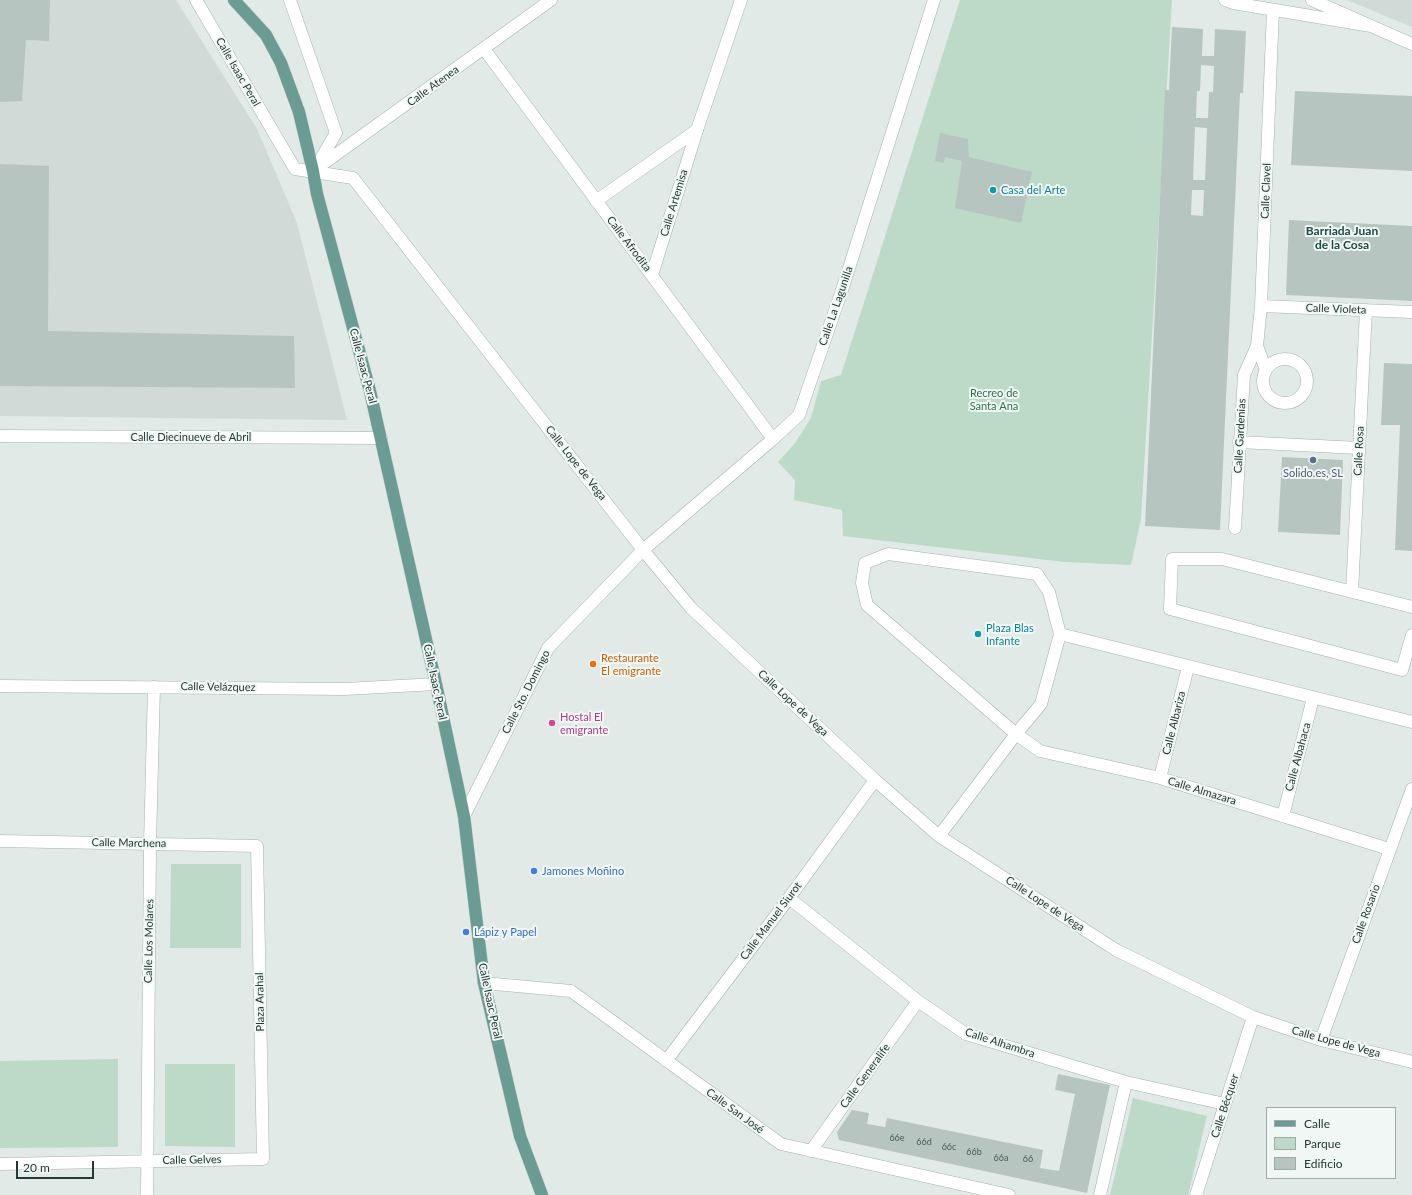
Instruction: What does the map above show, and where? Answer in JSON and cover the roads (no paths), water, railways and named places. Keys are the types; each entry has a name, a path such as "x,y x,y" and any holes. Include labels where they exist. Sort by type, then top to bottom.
{"main road":[{"name":"Calle Isaac Peral","path":"234,0 266,34 281,63 299,112 314,171 317,194 382,438 436,684 464,816 484,983 520,1136 542,1195"}],"street":[{"name":"Calle Isaac Peral","path":"196,0 295,169 314,171"},
{"path":"290,0 336,133 314,171"},
{"name":"Calle Atenea","path":"314,171 551,0"},
{"name":"Calle Artemisa","path":"652,275 697,130 741,0"},
{"name":"Calle La Lagunilla","path":"643,550 774,439 799,415 843,287 934,0"},
{"path":"1226,0 1233,3 1371,26"},
{"path":"1312,0 1412,44"},
{"path":"1323,0 1345,14"},
{"name":"Calle Clavel","path":"1266,370 1257,346 1261,306 1273,10"},
{"name":"Calle Afrodita","path":"484,49 774,439"},
{"path":"596,201 697,130"},
{"name":"Calle Lope de Vega","path":"314,171 354,178 643,550 691,608 875,780 939,836 1116,950 1253,1017 1321,1040 1412,1062"},
{"name":"Calle Violeta","path":"1261,306 1412,312"},
{"name":"Calle Rosa","path":"1352,592 1366,310"},
{"name":"Calle Gardenias","path":"1235,528 1244,375 1257,346"},
{"name":"Calle Diecinueve de Abril","path":"0,436 382,438"},
{"path":"1240,442 1360,448"},
{"name":"Calle Sto. Domingo","path":"464,816 548,648 643,550"},
{"path":"939,836 1016,734 1041,704 1060,634 1049,592 1037,574 888,554 865,563 862,583 867,605 1016,734"},
{"path":"1412,607 1222,559 1172,559 1170,609 1402,670 1412,635"},
{"path":"1060,634 1412,722"},
{"name":"Calle Albariza","path":"1160,778 1188,667"},
{"name":"Calle Velázquez","path":"0,686 345,689 436,684"},
{"name":"Calle Los Molares","path":"148,1195 150,844 154,687"},
{"name":"Calle Albahaca","path":"1282,816 1313,698"},
{"name":"Calle Almazara","path":"1016,734 1040,751 1160,778 1389,849"},
{"name":"Calle Manuel Siurot","path":"666,1061 789,898 875,780"},
{"name":"Calle Rosario","path":"1321,1040 1412,789"},
{"name":"Calle Marchena","path":"0,841 258,846"},
{"name":"Plaza Arahal","path":"258,846 264,1159"},
{"name":"Calle Alhambra","path":"789,898 918,1001 966,1034 1126,1082 1225,1104"},
{"name":"Calle San José","path":"484,983 571,991 781,1144 988,1193 1009,1195"},
{"name":"Calle Generalife","path":"811,1151 918,1001"},
{"name":"Calle Bécquer","path":"1196,1195 1253,1017"},
{"path":"1100,1195 1126,1082"},
{"name":"Calle Gelves","path":"0,1164 264,1159"}],"place":[{"name":"Casa del Arte","path":"993,190"},
{"name":"Solido.es, SL","path":"1313,460"},
{"name":"Plaza Blas Infante","path":"978,634"},
{"name":"Restaurante El emigrante","path":"593,664"},
{"name":"Hostal El emigrante","path":"552,723"},
{"name":"Jamones Moñino","path":"534,871"},
{"name":"Lápiz y Papel","path":"466,932"}],"district":[{"name":"Barriada Juan de la Cosa","path":"1342,238"}],"park label":[{"name":"Recreo de Santa Ana","path":"994,399"}]}
